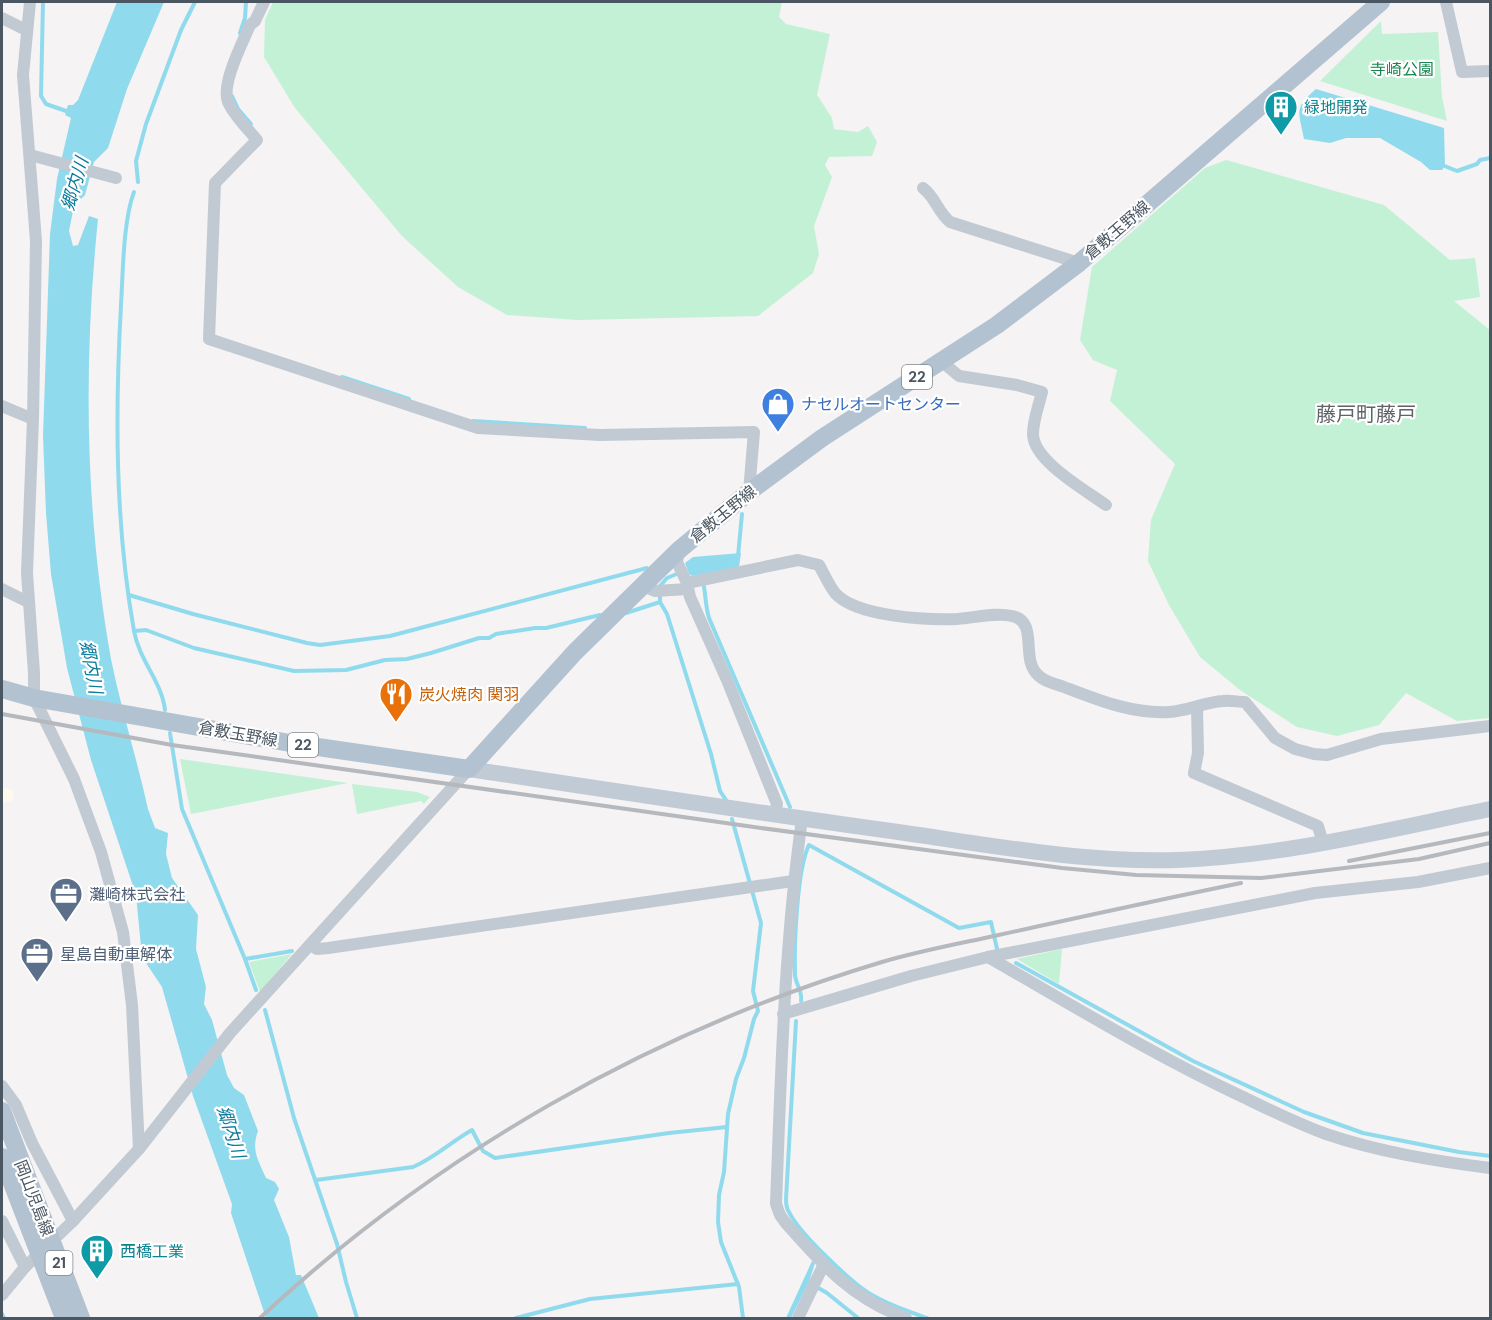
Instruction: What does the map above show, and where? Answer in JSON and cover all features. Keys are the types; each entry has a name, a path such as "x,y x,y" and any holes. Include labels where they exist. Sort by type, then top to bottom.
{"main road":[{"name":"倉敷玉野線","path":"2,689 40,699 290,743 469,769 575,652 654,589 683,573 749,492 822,438 997,325 1079,263 1372,5"},
{"name":"岡山児島線","path":"2,1111 64,1318"},
{"name":"岡山児島線","path":"2,1157 81,1318"}],"street":[{"path":"30,2 23,75 37,157 28,602 40,699 74,779 101,852 123,932 132,1005 139,1149"},
{"path":"264,2 255,21 250,25 226,93 231,107 257,141 215,183 209,339 478,428 600,435 754,432 749,492"},
{"path":"1446,2 1462,72 1491,71"},
{"path":"2,18 27,30"},
{"path":"37,157 116,178"},
{"path":"923,188 931,195 941,214 950,222 1079,263"},
{"path":"941,361 959,376 1017,385 1042,392 1033,435 1038,449 1057,470 1106,505"},
{"path":"2,406 33,419"},
{"path":"654,589 683,573 702,580 798,560 810,562 819,565 836,594 850,604 877,612 912,618 956,619 1002,614 1023,620 1027,626 1029,662 1033,671 1041,678 1088,697 1143,712 1171,712 1222,701 1245,702 1275,738 1295,749 1314,754 1327,755 1381,740 1491,726"},
{"path":"683,573 690,597 727,680 777,804 775,815"},
{"path":"2,589 28,602"},
{"path":"1197,708 1198,753 1194,773 1318,826 1323,843"},
{"path":"2,1296 25,1267 73,1221 139,1149 230,1033 469,769 1016,849 1133,859 1214,858 1323,843 1491,809"},
{"path":"802,819 793,881 783,1014 776,1204 780,1215 818,1260 863,1298 906,1318"},
{"path":"783,1014 911,976 988,957 1315,893 1418,882 1491,868"},
{"path":"311,945 317,949 328,948 793,881"},
{"path":"988,957 1192,1073 1325,1134 1368,1147 1454,1164 1491,1168"},
{"path":"2,1086 16,1105 32,1143 73,1221"},
{"path":"2,1221 25,1267"},
{"path":"798,1318 814,1285 818,1260"}],"shaded area":[{"path":"2,787 13,790 14,800 2,803"}],"green space":[{"path":"273,2 782,2 779,17 786,24 830,34 817,95 832,118 834,129 858,132 868,126 877,142 872,156 829,157 825,165 832,177 814,226 819,254 813,273 758,316 577,320 507,315 458,287 402,236 295,108 264,57 265,20"},
{"name":"寺崎公園","path":"1381,21 1382,34 1438,32 1442,97 1447,121 1320,81"},
{"path":"1226,160 1384,205 1450,260 1475,258 1480,297 1454,301 1490,330 1490,718 1457,721 1406,693 1379,725 1337,736 1297,727 1240,690 1200,657 1169,605 1148,561 1151,520 1175,464 1110,401 1117,370 1093,360 1080,340 1092,267 1205,168"},
{"path":"180,759 348,783 191,814"},
{"path":"352,784 417,792 430,797 424,804 421,801 357,814"},
{"path":"1062,949 1059,984 1017,959"},
{"path":"292,954 260,992 249,962"}],"water":[{"name":"郷内川","path":"117,2 164,2 127,89 108,148 94,162 85,195 81,199 76,196 69,231 73,246 78,245 89,216 98,219 90,329 89,439 102,604 115,678 148,809 155,828 168,833 166,854 172,878 198,915 196,949 206,987 204,1004 212,1020 227,1075 234,1088 244,1095 258,1131 255,1149 258,1160 266,1178 275,1182 279,1189 274,1200 289,1237 296,1275 301,1275 319,1318 266,1318 231,1213 232,1204 193,1096 162,987 142,957 136,895 91,760 67,668 51,574 43,436 50,234 57,179 71,118 65,115 68,105 73,105 78,100"},
{"path":"1316,89 1444,128 1445,166 1442,170 1430,170 1421,162 1380,138 1346,138 1330,143 1304,139 1300,116 1301,106"},
{"path":"741,553 739,567 692,576 685,563 693,557"},
{"path":"812,1261 815,1263 809,1282 791,1318 786,1318"}],"waterway":[{"path":"43,2 41,96 46,104 69,112"},
{"path":"138,182 136,161 146,124 181,30 195,2"},
{"path":"240,33 245,18 246,2"},
{"path":"232,96 238,109 251,124"},
{"path":"1442,165 1457,171 1477,164 1480,160 1490,158"},
{"path":"134,192 126,232 119,346 117,427 120,509 134,631 141,652 160,690 165,710"},
{"path":"342,377 409,399"},
{"path":"473,421 585,428"},
{"path":"738,556 742,514"},
{"path":"129,595 193,614 320,645 390,636 647,568"},
{"path":"626,613 660,602 660,586 667,578 679,573"},
{"path":"703,582 709,618 790,807"},
{"path":"660,602 667,614 711,754 720,791 726,800"},
{"path":"134,631 146,630 194,648 294,671 346,670 385,660 407,659 479,638 489,638 496,634 546,628 600,615"},
{"path":"170,733 182,809 245,959 292,951"},
{"path":"732,819 761,923 753,991 758,1011 736,1079 728,1114 724,1172 719,1195 718,1222 721,1242 739,1287 743,1318"},
{"path":"801,1001 795,974 796,927 799,889 809,845 959,928 991,922 997,949"},
{"path":"245,959 256,990"},
{"path":"1016,963 1193,1061 1304,1112 1363,1133 1490,1156"},
{"path":"265,1010 294,1118 337,1244 357,1318"},
{"path":"796,1021 787,1209 813,1243 859,1286 882,1300 927,1318"},
{"path":"316,1180 413,1167 472,1130 483,1151 495,1158 727,1127"},
{"path":"516,1318 590,1299 738,1284"},
{"path":"815,1286 858,1318"},
{"path":"2,1314 4,1318"}],"railway":[{"path":"2,714 172,745 761,828 1062,868 1136,875 1261,878 1419,859 1490,843"},
{"path":"1349,861 1490,833"},
{"path":"260,1318 328,1258 399,1203 473,1151 550,1104 630,1062 712,1024 796,990 896,958 1241,883"}],"place":[{"name":"緑地開発","path":"1281,136"},
{"name":"ナセルオートセンター","path":"778,433"},
{"name":"炭火焼肉 関羽","path":"396,723"},
{"name":"灘崎株式会社","path":"66,923"},
{"name":"星島自動車解体","path":"37,983"},
{"name":"西橋工業","path":"97,1280"}],"district":[{"name":"藤戸町藤戸","path":"1366,414"}]}
